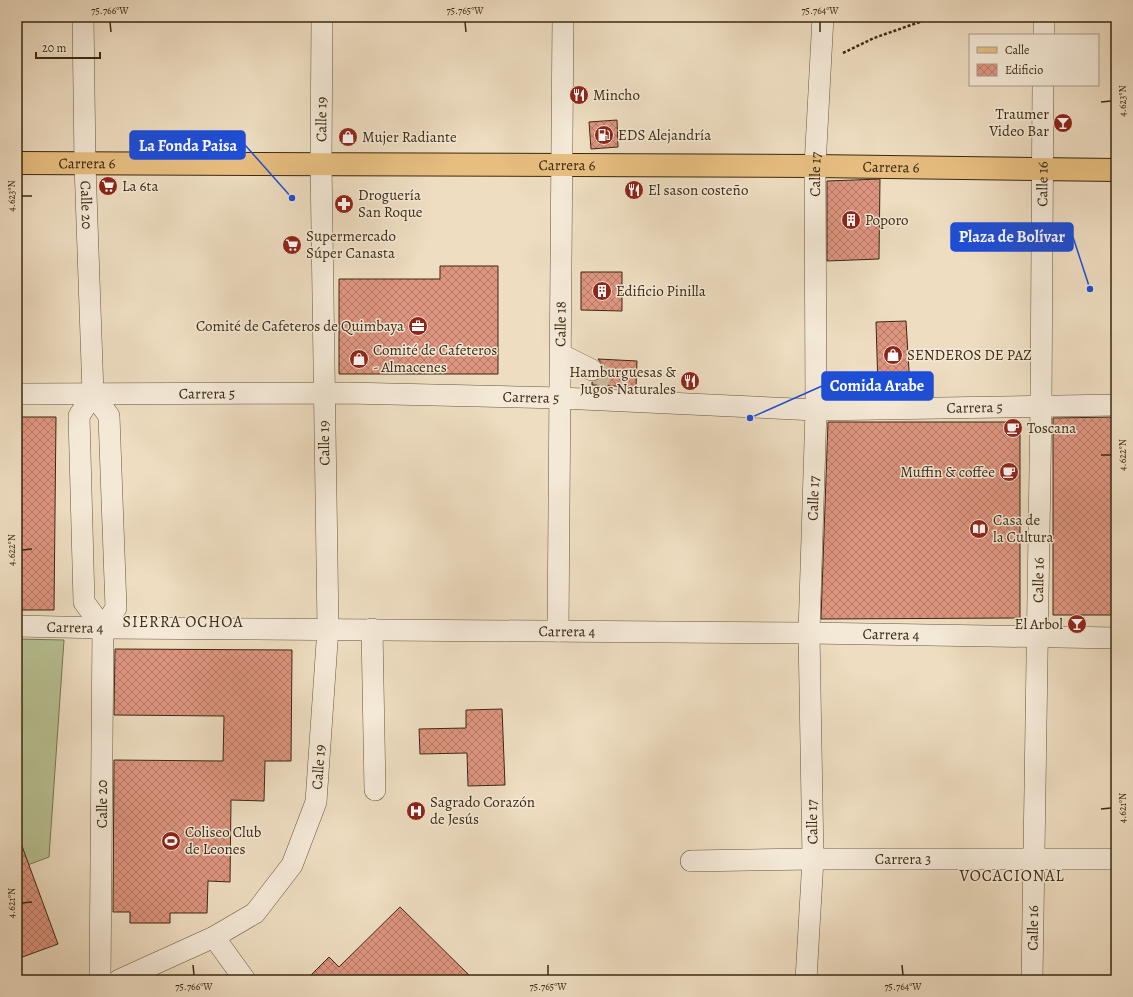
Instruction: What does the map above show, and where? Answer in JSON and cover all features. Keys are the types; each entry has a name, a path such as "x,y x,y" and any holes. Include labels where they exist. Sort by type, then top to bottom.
{"main road":[{"name":"Carrera 6","path":"17,163 815,166 1116,170"}],"street":[{"name":"Calle 20","path":"83,17 85,164 93,394"},
{"name":"Calle 19","path":"119,980 214,937 255,913 292,865 316,802 328,628 323,393 321,164 322,17"},
{"name":"Calle 18","path":"558,631 562,355 563,17"},
{"name":"Calle 17","path":"806,980 813,859 808,633 816,410 815,166 823,17"},
{"path":"1044,17 1044,34"},
{"name":"Calle 16","path":"1032,980 1041,405 1042,169 1044,86"},
{"path":"562,355 592,370"},
{"path":"623,386 653,403"},
{"name":"Carrera 5","path":"17,394 323,393 561,398 816,410 1041,405 1116,405"},
{"path":"93,394 109,416 116,608 103,628 84,602 79,416 93,394"},
{"name":"Carrera 4","path":"17,626 103,628 328,628 808,633 1116,638"},
{"name":"Calle 20","path":"100,980 103,628"},
{"path":"372,629 375,790"},
{"name":"Carrera 3","path":"691,861 813,859 1116,859"},
{"path":"214,937 245,980"}],"path":[{"path":"821,63 874,38 934,17"}],"green space":[{"path":"17,639 64,640 49,857 17,869"}],"building":[{"name":"EDS Alejandría","path":"617,120 618,147 591,149 589,122"},
{"name":"Poporo","path":"880,179 879,259 827,261 827,181"},
{"name":"Comité de Cafeteros de Quimbaya","path":"440,266 498,266 498,374 339,374 339,279 440,279"},
{"name":"Edificio Pinilla","path":"581,272 622,272 622,311 581,310"},
{"name":"SENDEROS DE PAZ","path":"906,321 910,387 878,388 876,322"},
{"path":"598,359 637,361 636,387 592,385 592,382 598,380 603,375 604,370"},
{"path":"17,417 56,417 54,610 17,610"},
{"path":"1116,417 1116,615 1053,615 1053,418"},
{"path":"828,422 1020,422 1020,618 821,619"},
{"path":"115,649 292,650 291,761 265,761 264,801 231,800 230,882 208,881 207,913 170,913 170,923 130,923 130,912 113,912 114,760 223,761 224,716 114,715"},
{"path":"502,709 505,785 468,786 467,753 420,754 419,729 466,728 466,710"},
{"path":"17,838 19,838 58,944 17,959"},
{"path":"400,907 474,980 306,980 329,957 339,967"}],"tunnel":[{"path":"592,370 623,386"}],"place":[{"name":"Mincho","path":"579,95"},
{"name":"Traumer Video Bar","path":"1063,123"},
{"name":"EDS Alejandría","path":"604,135"},
{"name":"Mujer Radiante","path":"348,137"},
{"name":"La 6ta","path":"108,186"},
{"name":"El sason costeño","path":"634,190"},
{"name":"La Fonda Paisa","path":"292,198"},
{"name":"Droguería San Roque","path":"344,204"},
{"name":"Poporo","path":"851,220"},
{"name":"Supermercado Súper Canasta","path":"292,245"},
{"name":"Plaza de Bolívar","path":"1090,289"},
{"name":"Edificio Pinilla","path":"602,291"},
{"name":"Comité de Cafeteros de Quimbaya","path":"418,326"},
{"name":"SENDEROS DE PAZ","path":"893,355"},
{"name":"Comité de Cafeteros - Almacenes","path":"359,359"},
{"name":"Hamburguesas & Jugos Naturales","path":"690,381"},
{"name":"Comida Arabe","path":"750,418"},
{"name":"Toscana","path":"1013,428"},
{"name":"Muffin & coffee","path":"1009,472"},
{"name":"Casa de la Cultura","path":"979,529"},
{"name":"El Arbol","path":"1077,624"},
{"name":"Sagrado Corazón de Jesús","path":"416,811"},
{"name":"Coliseo Club de Leones","path":"171,841"}],"district":[{"name":"SIERRA OCHOA","path":"183,622"},
{"name":"VOCACIONAL","path":"1012,876"}]}
